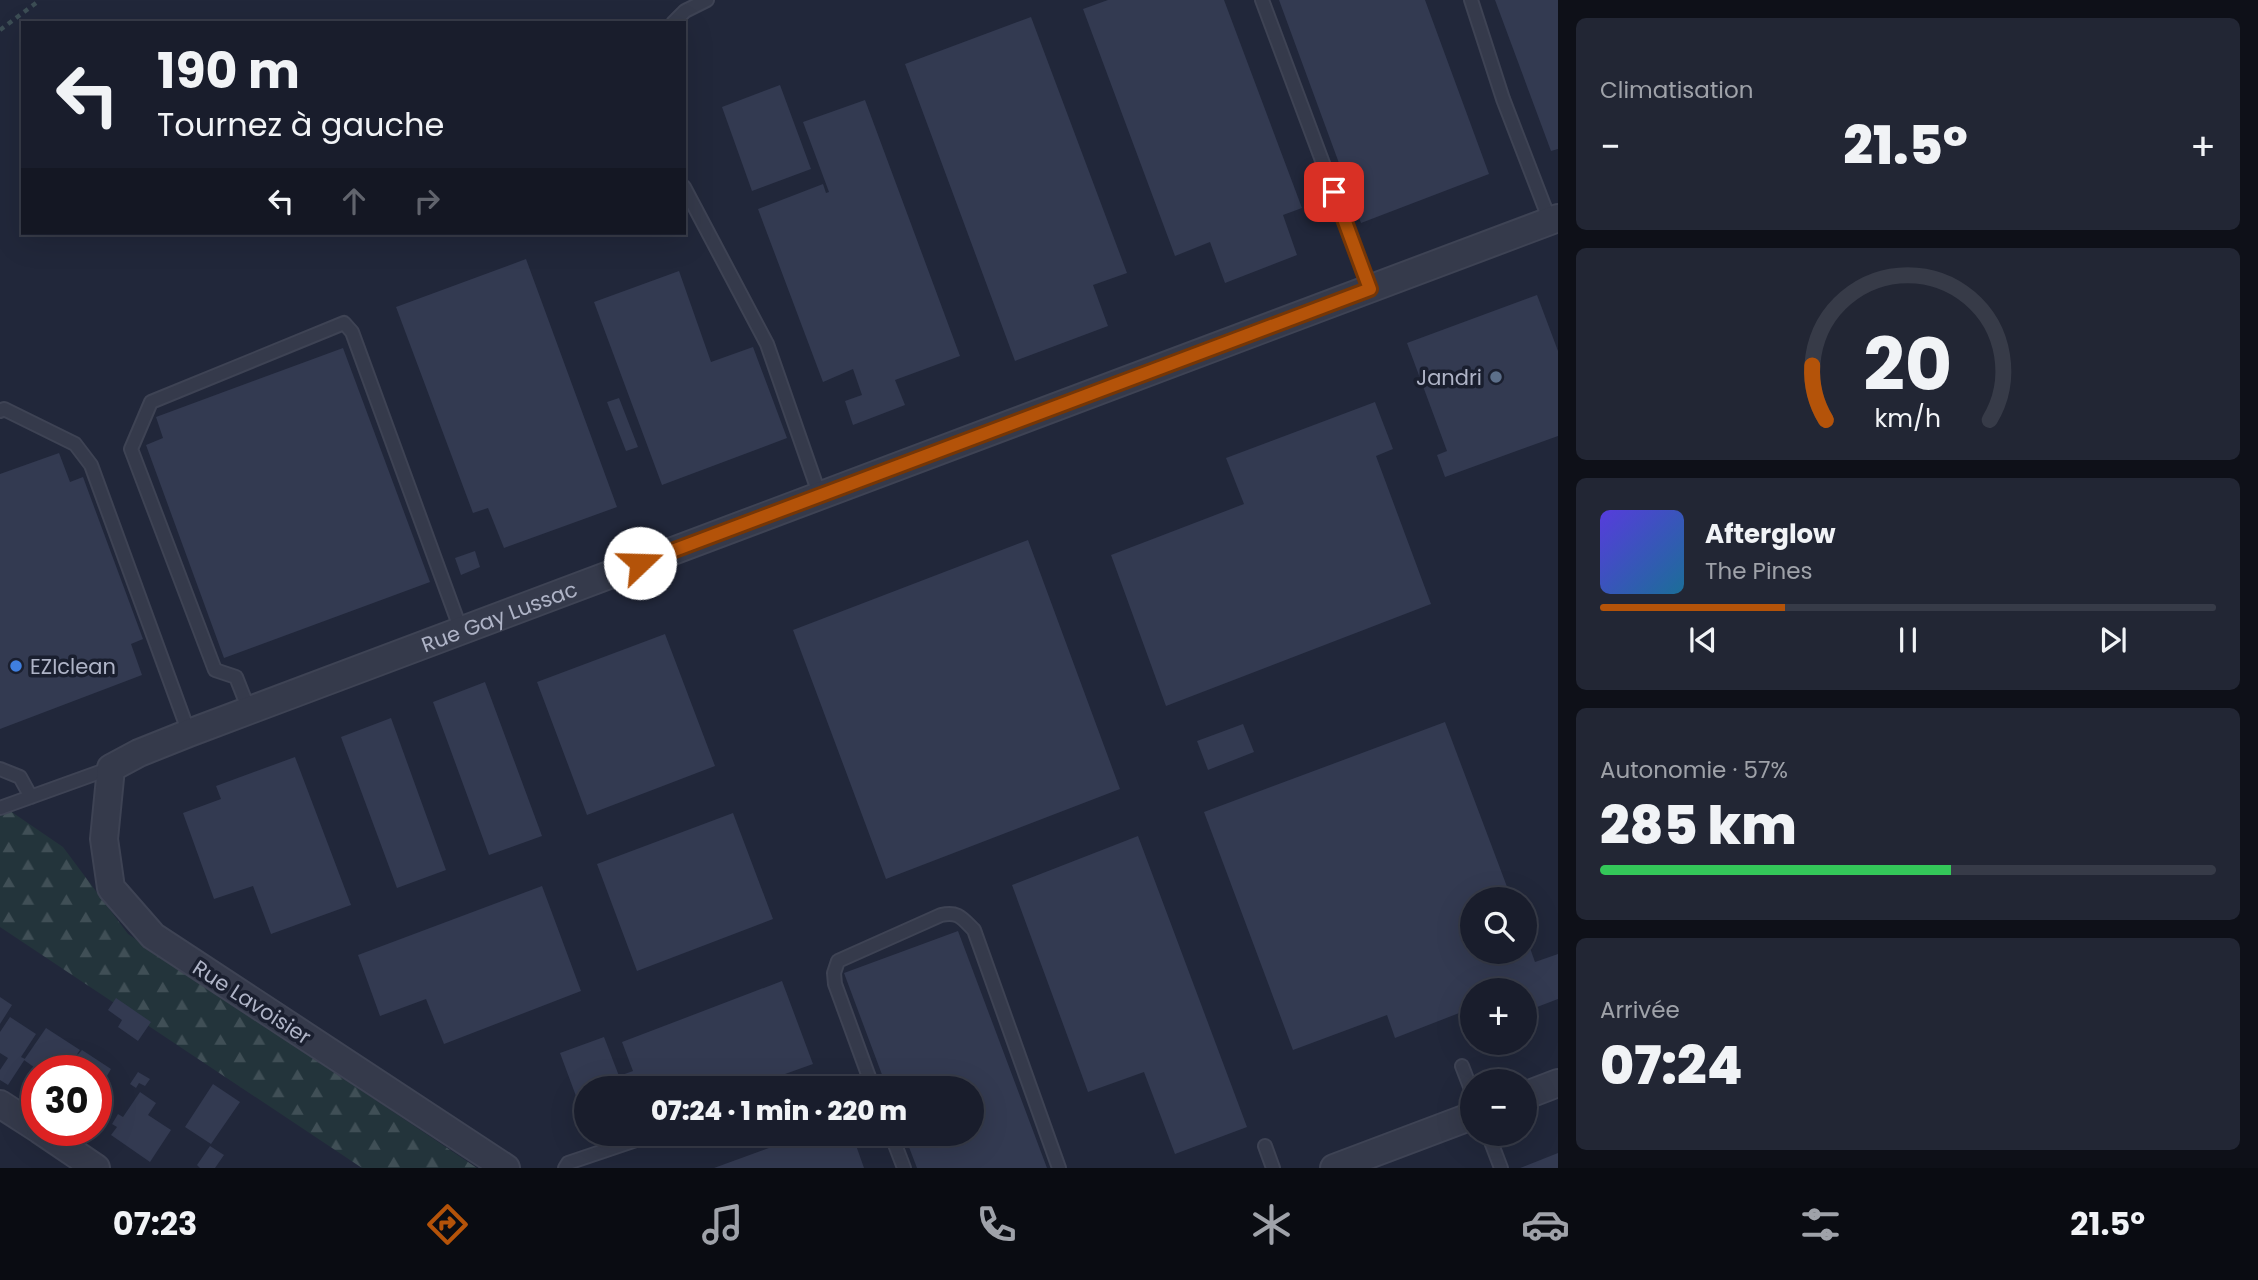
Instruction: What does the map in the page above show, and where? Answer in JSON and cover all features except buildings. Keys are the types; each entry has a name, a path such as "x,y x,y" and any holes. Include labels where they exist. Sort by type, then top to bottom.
{"street":[{"name":"Rue Gay Lussac","path":"111,768 139,753 249,710 1554,219"},
{"name":"Rue Lavoisier","path":"111,768 104,839 111,888 153,936 506,1168"},
{"path":"1537,1091 1558,1083"},
{"path":"0,1104 21,1118"},
{"path":"1334,1168 1460,1121"},
{"path":"63,1146 96,1168"}],"lane":[{"path":"675,21 685,11 707,0"},
{"path":"1262,0 1370,289"},
{"path":"1471,0 1503,99 1529,167 1554,219"},
{"path":"686,191 767,344 820,496"},
{"path":"249,710 236,677 215,670 131,449 152,402 344,323 352,332 461,630"},
{"path":"0,411 4,409 75,444 91,465 189,733"},
{"path":"0,808 111,768"},
{"path":"0,769 20,776 31,797"},
{"path":"869,1076 835,984 834,973 838,961 941,915 951,913 962,918 974,930 1059,1168"},
{"path":"565,1168 568,1163 618,1146"},
{"path":"896,1146 904,1168"},
{"path":"1265,1146 1273,1168"},
{"path":"1493,1146 1501,1168"}],"path":[{"path":"0,30 40,0"}],"green space":[{"path":"0,804 63,847 128,934 477,1168 362,1168 0,927"}],"place":[{"name":"Jandri","path":"1496,377"},
{"name":"EZIclean","path":"16,666"}],"route":[{"path":"640,563 1370,289 1334,192"}]}
